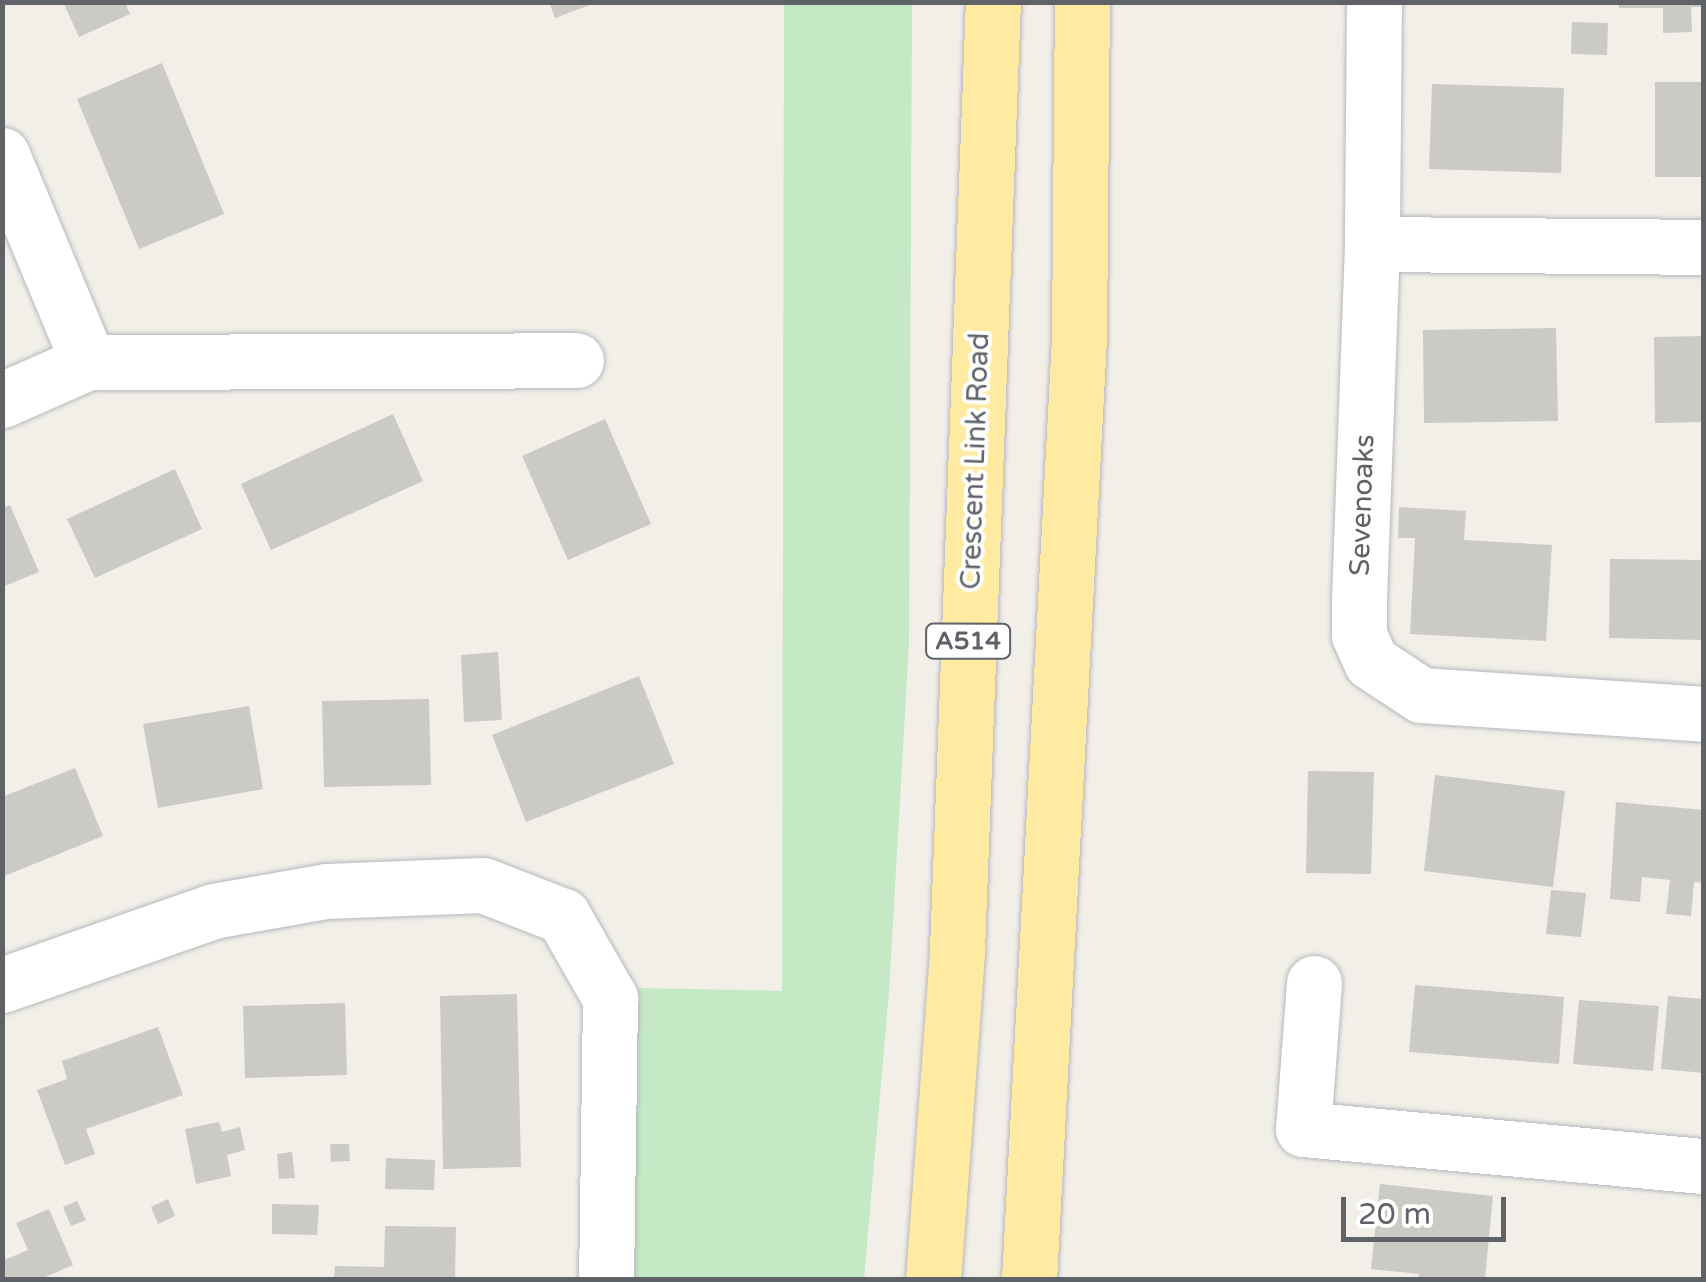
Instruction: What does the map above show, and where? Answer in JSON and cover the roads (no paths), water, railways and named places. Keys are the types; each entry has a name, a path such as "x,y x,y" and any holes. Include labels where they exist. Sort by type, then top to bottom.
{"highway":[{"name":"Crescent Link Road","path":"933,1280 956,950 992,2"},
{"path":"1030,1280 1079,338 1082,2"}],"street":[{"name":"Sevenoaks","path":"1374,2 1372,244 1359,600 1359,634 1370,662 1421,696 1704,714"},
{"path":"2,155 88,362"},
{"path":"1372,244 1704,247"},
{"path":"2,400 88,362 576,360"},
{"path":"2,985 213,911 326,891 483,885 563,916 610,998 606,1280"},
{"path":"1314,983 1303,1129 1704,1166"}]}
